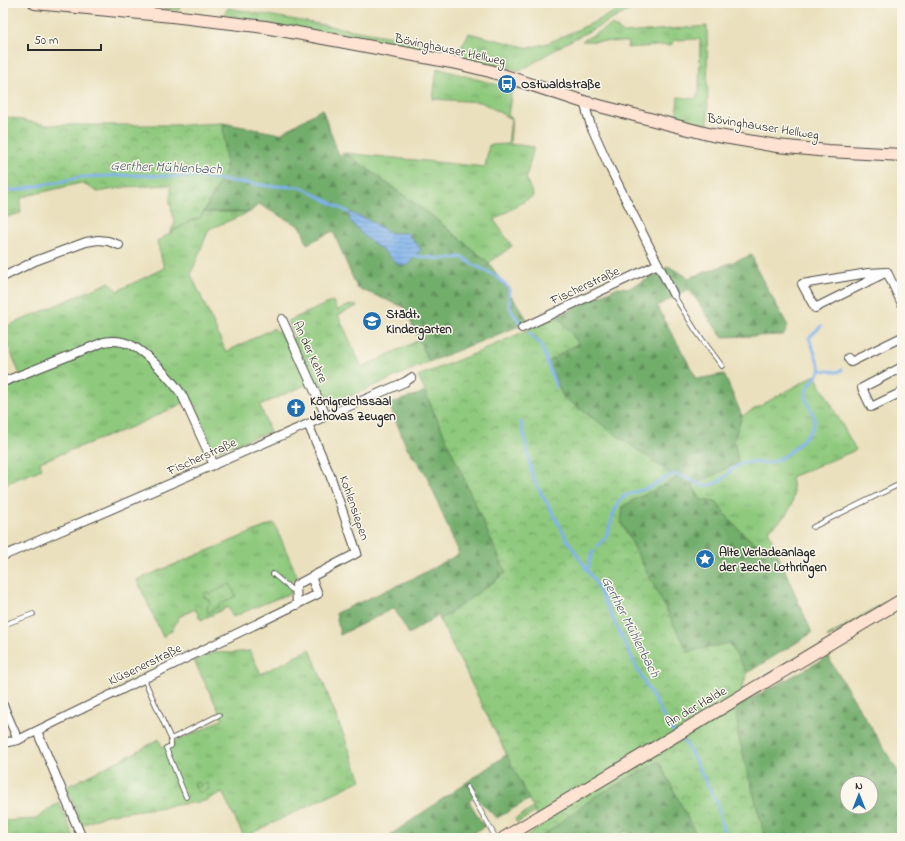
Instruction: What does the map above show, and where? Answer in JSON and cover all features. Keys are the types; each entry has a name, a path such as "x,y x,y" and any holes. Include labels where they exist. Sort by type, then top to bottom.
{"street":[{"name":"Bövinghauser Hellweg","path":"35,3 172,16 265,27 464,65 502,74 584,102 697,131 743,141 776,146 902,155"},
{"path":"584,102 591,126 608,164 672,294"},
{"path":"3,277 35,261 86,242 98,240 108,241 119,245"},
{"name":"Fischerstraße","path":"522,328 658,264"},
{"path":"887,272 815,308 802,284 868,273 887,272"},
{"path":"887,272 902,304"},
{"name":"An der Kehre","path":"282,319 326,416"},
{"path":"848,358 850,362 902,337"},
{"path":"3,382 104,342 113,340 132,345 143,353 177,387 214,465"},
{"path":"902,367 862,388 871,407 902,392"},
{"name":"Fischerstraße","path":"3,556 405,382 411,378"},
{"name":"Kohlensiepen","path":"308,424 330,475 356,553 311,577"},
{"path":"297,605 296,585 311,577"},
{"name":"Klüsenerstraße","path":"3,743 18,740 318,594 311,577"},
{"name":"An der Halde","path":"504,838 709,716 816,649 902,600"},
{"path":"3,705 18,740"},
{"path":"37,731 82,838"}],"lane":[{"path":"672,294 696,331 722,366"},
{"path":"813,527 902,483"},
{"path":"273,574 296,592"},
{"path":"3,625 32,614"},
{"path":"144,679 171,739 171,746 166,748 186,797"},
{"path":"171,739 219,715"},
{"path":"467,788 496,838"}],"green space":[{"path":"98,3 180,3 179,10"},
{"path":"631,3 644,3 566,43 520,71 511,68 509,70 475,62 223,16 228,8 460,49 469,33 529,48 548,43 599,20"},
{"path":"612,25 624,33 707,26 708,127 676,119 678,97 696,99 699,90 700,39 675,40 671,45 627,48 628,42 582,41"},
{"path":"437,68 512,89 508,116 512,118 510,144 534,147 526,178 533,196 494,220 512,246 489,263 431,215 345,153 485,167 489,145 508,144 511,119 481,102 433,99"},
{"path":"322,109 339,155 345,153 431,215 489,263 529,322 429,362 404,307 357,288 333,231 307,244 301,227 259,204 250,212 204,212 225,170 223,123 280,134"},
{"path":"3,116 46,125 179,125 223,123 226,170 200,218 190,221 169,234 175,223 170,202 171,185 126,187 98,192 81,183 22,197 20,203 21,213 3,218"},
{"path":"204,212 250,212 209,229 191,274 226,352 274,328 277,332 281,331 286,343 295,336 288,321 333,301 337,310 353,304 357,306 338,315 362,367 419,340 429,362 326,407 315,381 260,405 270,432 214,452 192,399 134,426 40,462 42,469 3,485 3,389 23,382 3,333 3,328 110,282 117,291 164,268 157,241 190,221 200,218"},
{"path":"752,255 756,268 788,326 784,335 722,337 689,289 657,306 697,379 724,374 742,416 734,439 738,463 692,485 701,500 716,502 730,520 744,534 759,546 779,557 812,633 747,673 729,643 688,652 621,522 623,506 677,478 563,397 548,362 578,343 558,316 618,287 629,288 656,275 668,266 689,278"},
{"path":"558,316 578,343 548,362 563,397 677,478 623,506 621,522 688,652 729,643 747,673 736,707 738,735 765,838 698,838 659,761 594,797 540,838 522,838 542,826 440,620 506,573 418,376 481,351"},
{"path":"815,375 856,450 791,477 793,499 790,509 784,518 768,530 779,557 759,546 744,534 730,520 716,502 701,500 692,485 738,463 734,439 742,416"},
{"path":"425,392 506,573 440,620 438,615 409,634 394,608 340,635 336,613 418,576 459,554 426,474 406,446 389,404"},
{"path":"274,523 298,578 291,580 291,593 233,617 228,607 201,620 195,609 179,617 173,629 163,637 137,580"},
{"path":"230,584 236,596 218,605 219,607 208,613 207,607 210,603 208,599 204,597 204,594 207,592 210,594"},
{"path":"902,592 902,594 828,638 827,637"},
{"path":"310,649 361,780 244,837 222,792 205,801 106,815 82,825 66,787 159,739 162,747 223,719 194,661 213,652 230,653 250,651 261,674"},
{"path":"828,657 902,778 902,838 765,838 738,735 736,707"},
{"path":"545,728 615,750 497,818 475,797 469,801 484,827 465,838 386,838"},
{"path":"659,761 698,838 636,838 627,830 613,838 540,838 594,797"},
{"path":"581,780 583,784 517,823 515,819"},
{"path":"198,782 200,786 207,783 209,789 198,793 194,783"},
{"path":"59,802 74,838 3,838 3,821 36,819"},
{"path":"627,830 636,838 613,838"}],"water":[{"path":"348,212 369,220 390,233 407,233 421,249 407,266 397,264 386,253 366,238 351,222"}],"waterway":[{"name":"Gerther Mühlenbach","path":"3,191 18,190 82,177 136,175 198,177 270,186 301,187 348,212"},
{"name":"Gerther Mühlenbach","path":"415,256 443,259 462,257 472,264 496,276 509,288 510,308 521,324"},
{"path":"598,546 603,541 609,530 613,515 619,502 625,496 650,487 671,475 682,476 701,485 714,484 719,482 741,464 747,462 773,462 785,456 801,442 809,433 814,421 814,416 806,398 806,393 810,384 821,370 809,338 821,326"},
{"name":"Gerther Mühlenbach","path":"529,333 541,345 556,387"},
{"path":"821,370 837,372 842,370"},
{"name":"Gerther Mühlenbach","path":"521,422 533,478 568,541 595,582 640,674 669,726 674,732"},
{"path":"587,570 594,551"},
{"name":"Gerther Mühlenbach","path":"679,737 686,744 717,803 725,838"}],"place":[{"name":"Ostwaldstraße","path":"507,84"},
{"name":"Städt. Kindergarten","path":"372,321"},
{"name":"Königreichssaal Jehovas Zeugen","path":"296,408"},
{"name":"Alte Verladeanlage der Zeche Lothringen","path":"705,559"}]}
